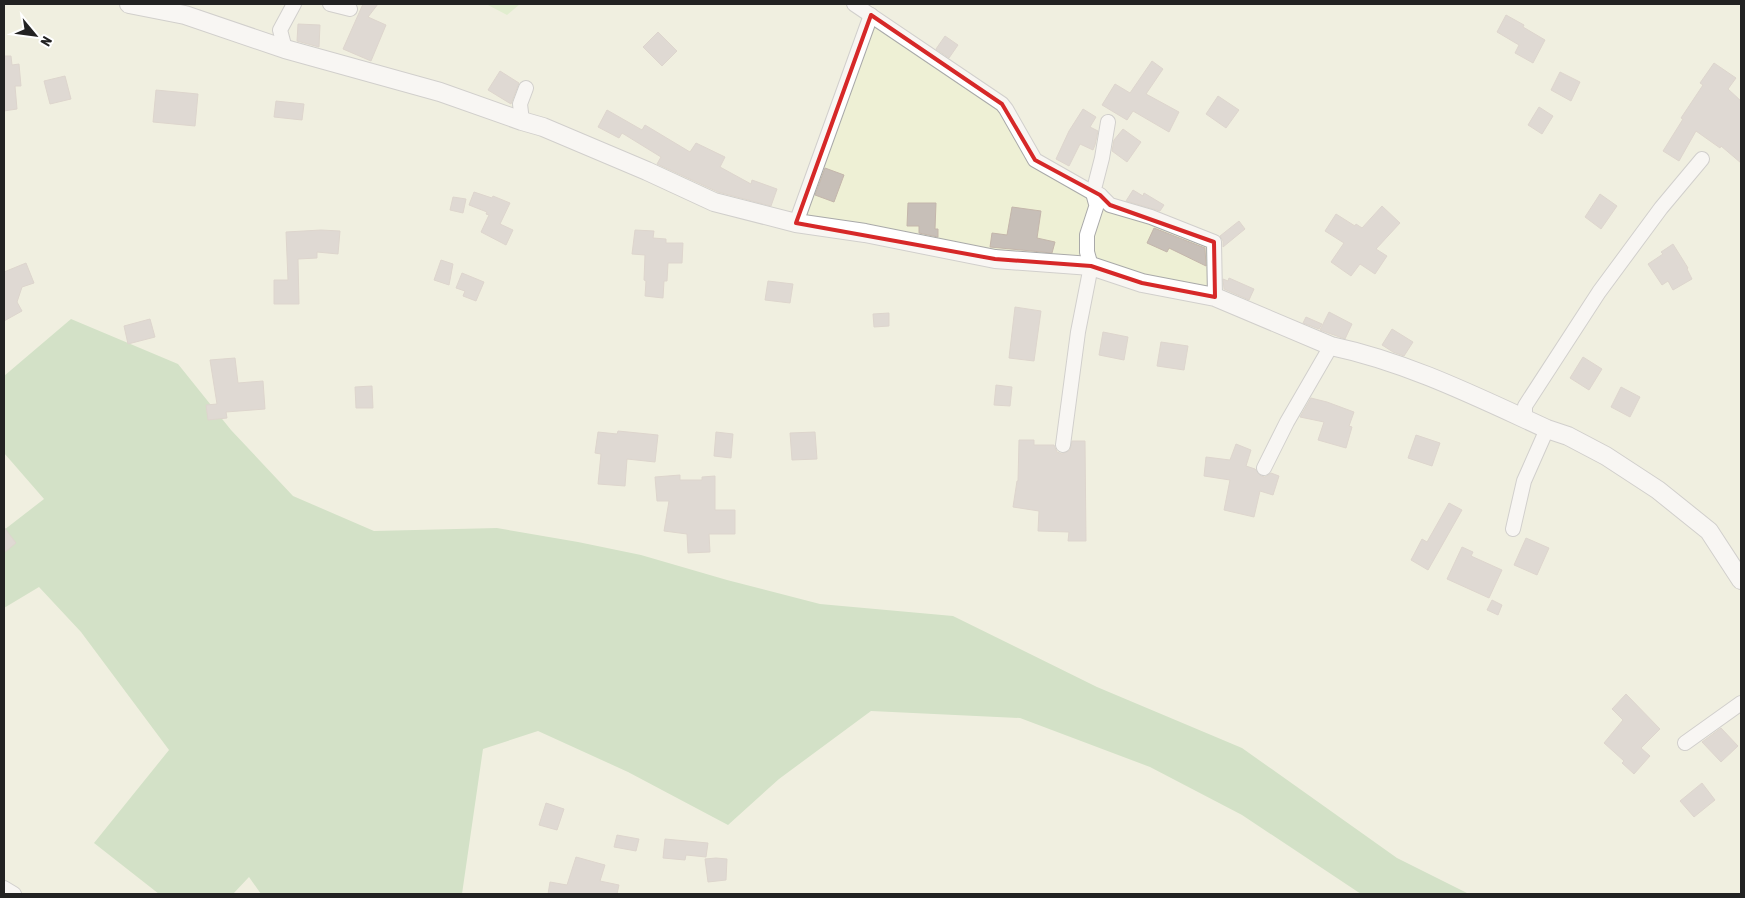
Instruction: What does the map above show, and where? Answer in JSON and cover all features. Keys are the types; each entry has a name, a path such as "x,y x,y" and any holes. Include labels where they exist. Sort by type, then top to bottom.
{"street":[{"path":"129,4 184,15 285,50 440,92 543,127 714,202 796,223 865,233 995,259 1091,266 1142,282 1215,297 1331,346 1347,349 1416,371 1547,429 1568,436 1606,456 1658,490 1709,531 1741,580"},
{"path":"285,50 280,30 294,4"},
{"path":"330,4 350,9"},
{"path":"854,4 1002,104 1034,160 1096,194 1110,205 1151,217 1214,242 1215,297"},
{"path":"796,223 871,14"},
{"path":"522,121 520,104 526,88"},
{"path":"1063,445 1078,332 1091,266 1086,252 1087,235 1108,122"},
{"path":"1525,419 1525,406 1600,292 1661,208 1702,159"},
{"path":"1264,468 1287,422 1331,346"},
{"path":"1513,529 1524,481 1547,429"},
{"path":"1685,743 1741,703"},
{"path":"4,888 14,894"}],"highlighted area":[{"path":"871,15 1002,104 1035,160 1100,195 1110,205 1214,242 1215,297 1142,283 1091,266 995,259 796,223"}],"green space":[{"path":"4,4 1741,4 1741,894 4,894"},
{"path":"486,4 520,4 507,15"},
{"path":"71,319 178,364 231,430 293,496 374,531 497,528 641,555 820,604 953,616 1097,687 1242,748 1397,858 1469,894 1361,894 1242,815 1150,767 1020,718 871,711 779,779 728,825 628,772 538,731 483,749 462,894 261,894 249,877 233,894 159,894 94,843 169,750 81,632 39,587 4,608 4,530 44,499 4,453 4,376"}],"building":[{"path":"363,4 378,4 368,17 386,25 371,61 343,49"},
{"path":"1506,15 1545,40 1533,63 1515,53 1519,45 1497,32"},
{"path":"298,24 320,25 319,47 297,41"},
{"path":"658,32 677,51 662,66 643,47"},
{"path":"945,36 958,45 949,58 936,49"},
{"path":"4,56 11,56 12,65 19,64 21,86 15,86 17,109 4,111"},
{"path":"1152,61 1163,69 1146,94 1179,112 1169,132 1133,111 1127,120 1102,105 1115,84 1130,93"},
{"path":"1714,63 1736,78 1728,89 1741,101 1741,163 1721,146 1720,148 1696,131 1679,161 1663,151 1683,119 1681,118 1703,85 1700,83"},
{"path":"500,71 519,83 511,104 488,90"},
{"path":"1560,72 1580,82 1571,101 1551,90"},
{"path":"65,76 71,99 50,104 44,81"},
{"path":"156,90 198,94 195,126 153,122"},
{"path":"1218,96 1239,110 1226,128 1206,114"},
{"path":"276,101 304,104 302,120 274,117"},
{"path":"1539,107 1553,116 1542,134 1528,125"},
{"path":"1083,109 1096,117 1090,127 1098,131 1095,145 1093,150 1080,144 1069,166 1056,159 1069,131"},
{"path":"607,110 642,130 645,125 690,152 696,143 725,157 720,167 751,184 752,180 777,189 771,206 718,192 657,164 661,157 622,133 619,138 598,127"},
{"path":"1123,129 1141,142 1127,162 1112,151 1114,140"},
{"path":"825,168 844,175 834,202 815,195"},
{"path":"1133,190 1143,196 1144,193 1164,205 1160,211 1126,201"},
{"path":"474,192 492,198 493,196 510,203 500,224 513,230 506,245 481,232 489,215 486,214 487,212 469,205"},
{"path":"1600,194 1617,206 1601,229 1585,217"},
{"path":"453,197 466,199 463,213 450,210"},
{"path":"908,203 936,203 935,229 938,229 938,237 919,233 919,226 907,226"},
{"path":"1382,206 1400,223 1376,249 1387,256 1375,274 1360,264 1351,276 1331,262 1344,243 1325,231 1336,214 1355,226 1356,224 1362,228"},
{"path":"1012,207 1041,211 1037,238 1055,242 1052,253 990,247 992,233 1007,235"},
{"path":"1239,221 1245,229 1223,247 1223,241 1220,236"},
{"path":"1154,228 1205,248 1206,266 1169,248 1167,252 1147,243"},
{"path":"635,230 654,231 653,238 666,239 666,243 683,243 682,263 668,263 667,281 664,281 663,298 645,296 645,255 632,254"},
{"path":"340,231 338,254 317,252 317,258 298,259 299,304 274,304 274,280 288,280 286,232"},
{"path":"1673,244 1688,268 1692,279 1673,290 1668,281 1662,285 1648,264 1663,254 1661,252"},
{"path":"441,260 453,264 449,285 434,280"},
{"path":"26,263 34,283 22,287 17,302 22,311 4,321 4,272"},
{"path":"462,273 484,282 476,301 463,296 465,291 456,288"},
{"path":"1229,278 1254,289 1249,300 1224,289 1223,279 1228,281"},
{"path":"768,281 793,284 790,303 765,300"},
{"path":"1015,307 1041,311 1034,361 1009,358"},
{"path":"1329,312 1352,324 1345,339 1320,330"},
{"path":"889,313 889,326 874,327 873,314"},
{"path":"1306,317 1322,324 1319,329 1303,323"},
{"path":"150,319 155,337 128,344 124,326"},
{"path":"1392,329 1413,342 1404,356 1382,345"},
{"path":"1103,332 1128,337 1124,360 1099,355"},
{"path":"1161,342 1188,346 1184,370 1157,366"},
{"path":"1583,357 1602,369 1589,390 1570,378"},
{"path":"235,358 238,383 263,381 265,409 226,412 227,418 208,420 206,405 217,404 210,360"},
{"path":"996,385 1012,387 1010,406 994,405"},
{"path":"372,386 373,408 356,408 355,387"},
{"path":"1621,387 1640,397 1630,417 1611,407"},
{"path":"1311,398 1354,412 1349,426 1352,427 1346,448 1318,440 1324,422 1300,417"},
{"path":"618,431 658,435 655,462 627,459 625,486 598,484 601,454 595,453 598,432 617,434"},
{"path":"716,432 733,434 731,458 714,456"},
{"path":"815,432 817,459 792,460 790,433"},
{"path":"1416,435 1440,443 1432,466 1408,458"},
{"path":"1019,440 1034,440 1034,445 1054,445 1057,452 1062,454 1070,450 1072,441 1085,441 1086,541 1068,541 1069,532 1038,531 1039,511 1013,507 1018,481"},
{"path":"1236,444 1251,450 1246,466 1255,469 1261,476 1265,477 1271,473 1279,476 1273,495 1260,491 1254,517 1224,510 1230,480 1204,476 1206,457 1230,460"},
{"path":"680,475 680,480 702,480 702,477 715,476 715,510 735,510 735,534 709,534 710,552 688,553 687,534 664,531 669,501 657,501 655,477"},
{"path":"1449,503 1462,510 1428,570 1411,560 1422,539 1427,542"},
{"path":"4,527 16,543 4,553"},
{"path":"1526,538 1549,548 1537,575 1514,565"},
{"path":"1462,547 1473,552 1471,556 1502,570 1489,598 1447,579"},
{"path":"1492,600 1502,605 1498,615 1487,610"},
{"path":"1626,694 1660,729 1641,748 1650,756 1634,774 1622,763 1624,761 1604,743 1623,720 1612,709"},
{"path":"1721,728 1738,746 1721,762 1702,742"},
{"path":"1702,783 1715,800 1694,817 1680,801"},
{"path":"546,803 564,809 557,830 539,825"},
{"path":"617,835 639,839 636,851 614,847"},
{"path":"665,839 708,843 706,857 686,855 685,860 663,858"},
{"path":"576,857 605,865 600,881 619,885 617,894 548,894 550,882 567,885"},
{"path":"705,859 727,859 726,880 708,882"}]}
